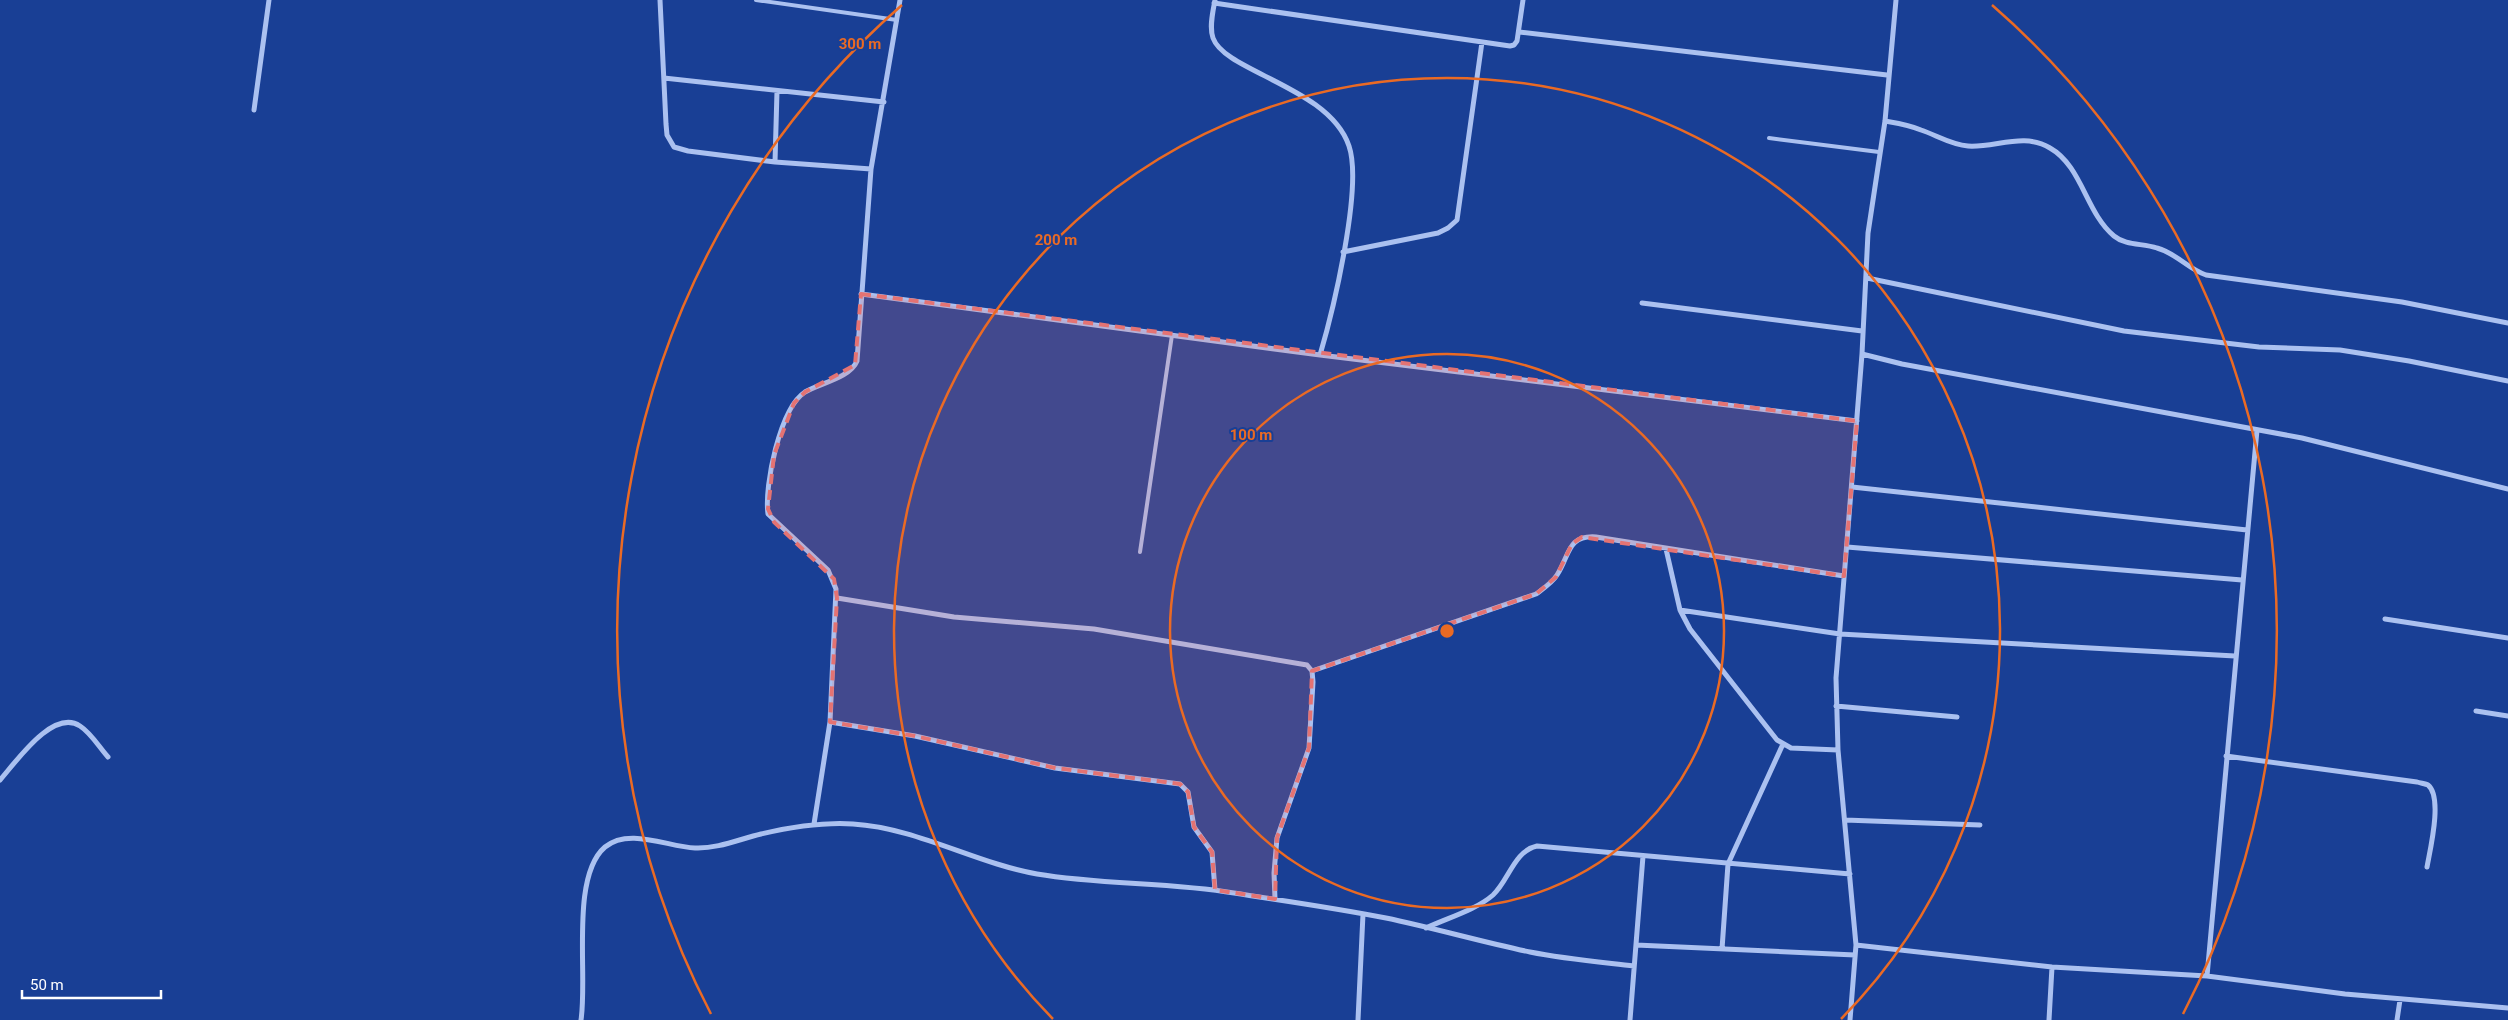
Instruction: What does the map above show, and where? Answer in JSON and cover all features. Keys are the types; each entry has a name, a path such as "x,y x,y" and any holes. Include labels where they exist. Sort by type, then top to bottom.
{"street":[{"path":"254,110 269,0"},
{"path":"660,0 667,135 674,147 688,151 775,162 871,169"},
{"path":"814,824 830,722 837,598 834,579 828,570 774,522 768,509 774,455 794,403 805,392 849,371 856,365 871,169 900,0"},
{"path":"1320,355 1333,311 1343,252 1352,195 1352,157 1344,136 1315,105 1300,94 1235,59 1219,48 1212,36 1214,1 1512,46 1516,44 1519,32 1523,0"},
{"path":"1850,1020 1856,945 1838,750 1836,706 1844,576 1862,354 1868,233 1884,121 1887,75 1896,0"},
{"path":"1519,32 1887,75"},
{"path":"1343,252 1438,232 1448,228 1456,220 1482,42"},
{"path":"664,78 884,102"},
{"path":"775,162 777,91"},
{"path":"1884,121 1908,125 1968,146 2026,141 2050,147 2064,159 2100,219 2114,236 2124,241 2156,247 2170,253 2194,271 2206,275 2402,302 2508,323"},
{"path":"1867,278 2124,331 2259,347 2349,352 2409,361 2508,381"},
{"path":"861,294 1320,355 1857,421"},
{"path":"1642,303 1862,331"},
{"path":"1862,354 1911,365 2302,438 2508,489"},
{"path":"2207,976 2257,430"},
{"path":"1852,487 2247,530"},
{"path":"1312,671 1536,594 1556,577 1572,544 1582,537 1596,537 1844,576"},
{"path":"1847,547 2242,580"},
{"path":"1666,549 1680,610 1697,639 1777,740 1801,750 1838,750"},
{"path":"837,598 954,618 1011,621 1094,630 1308,665 1312,671 1309,748 1277,838 1274,872 1275,900"},
{"path":"1680,610 1840,634 2235,656"},
{"path":"2385,619 2508,638"},
{"path":"1836,706 1957,717"},
{"path":"2476,711 2508,716"},
{"path":"0,780 40,735 50,727 66,722 79,725 108,757"},
{"path":"830,722 915,736 1055,768 1180,784 1188,792 1194,827 1212,852 1214,890"},
{"path":"1722,949 1728,864 1783,744"},
{"path":"2226,756 2417,782 2428,786 2434,794 2436,805 2427,866"},
{"path":"1845,820 1980,826"},
{"path":"581,1020 583,1003 584,899 588,875 596,858 604,848 612,842 629,838 696,848 708,847 763,833 814,824 852,824 878,827 992,864 1034,873 1106,883 1214,890 1364,914 1538,953 1634,966"},
{"path":"1426,928 1486,900 1501,886 1519,857 1531,848 1544,846 1850,874"},
{"path":"1630,1020 1643,856"},
{"path":"1358,1020 1364,914"},
{"path":"1636,945 1855,955"},
{"path":"1856,945 2052,967 2207,976 2400,1000 2508,1008"},
{"path":"2049,1020 2052,967"},
{"path":"2397,1020 2400,1000"}],"lane":[{"path":"756,0 897,20"},
{"path":"1769,138 1879,152"},
{"path":"1140,552 1172,335"}],"highlighted area":[{"path":"861,294 1857,421 1844,576 1582,537 1572,544 1556,577 1536,594 1312,671 1309,748 1277,838 1275,899 1215,890 1212,852 1194,827 1188,792 1180,784 1055,768 915,736 830,722 837,598 834,579 774,522 768,509 774,455 794,403 805,392 855,365"}]}
